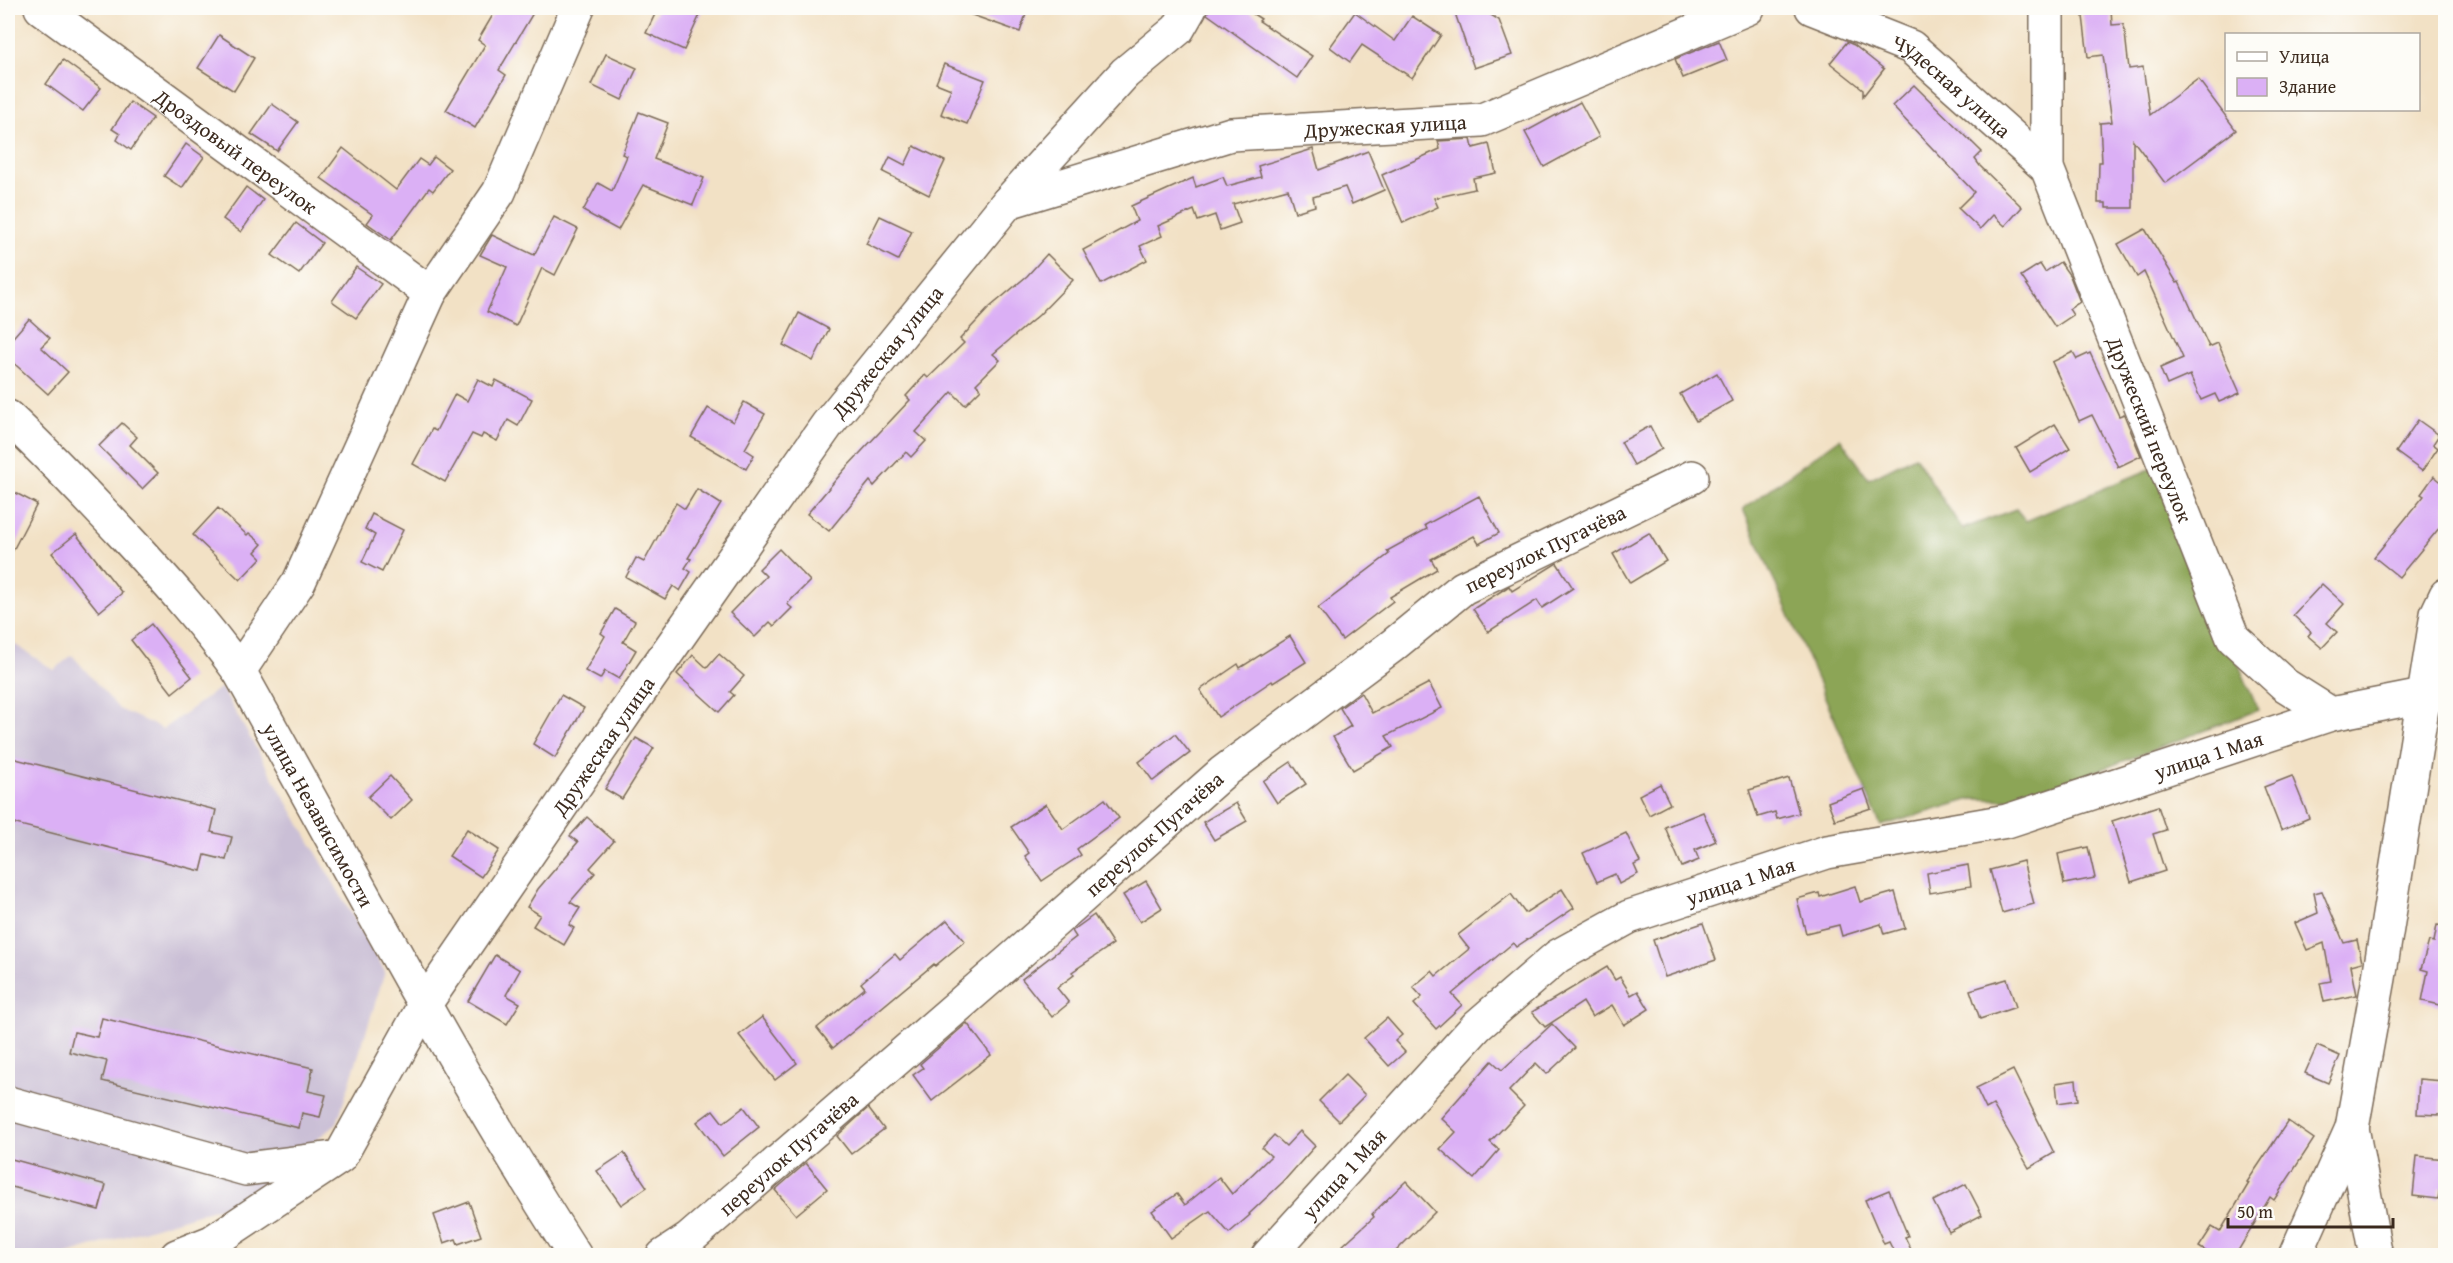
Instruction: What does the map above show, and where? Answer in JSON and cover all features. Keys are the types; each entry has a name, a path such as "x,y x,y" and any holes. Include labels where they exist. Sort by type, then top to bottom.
{"street":[{"name":"Дроздовый переулок","path":"41,8 430,292"},
{"path":"239,671 298,582 430,292 499,192 578,8"},
{"name":"Дружеская улица","path":"177,1256 212,1242 340,1157 425,1004 827,425 1008,202 1125,73 1178,28 1190,8"},
{"name":"Дружеская улица","path":"1008,202 1231,134 1482,120 1748,8"},
{"name":"Чудесная улица","path":"1812,8 1911,47 2047,168"},
{"name":"Дружеский переулок","path":"2047,8 2047,168 2233,638 2285,685 2331,714"},
{"name":"улица Независимости","path":"8,417 49,455 170,584 209,629 239,671 425,1004 575,1256"},
{"name":"переулок Пугачёва","path":"663,1256 689,1239 1011,960 1222,773 1392,646 1463,588 1692,477"},
{"path":"2295,1256 2352,1128 2434,695 2437,614 2445,595"},
{"path":"2331,714 2434,695"},
{"name":"улица 1 Мая","path":"1268,1256 1477,1026 1558,956 1629,917 1827,852 2007,821 2331,714"},
{"path":"8,1103 246,1169 340,1157"},
{"path":"2352,1128 2376,1256"}],"shaded area":[{"path":"8,640 54,670 72,655 119,709 163,729 221,687 385,972 337,1123 243,1200 65,1255 8,1255"}],"green space":[{"path":"1840,438 1869,479 1915,456 1962,529 2016,509 2026,521 2155,467 2258,710 2021,800 1971,799 1881,826 1743,509"}],"building":[{"path":"497,8 536,8 499,70 506,75 475,128 446,110 485,45 478,40"},
{"path":"658,8 703,8 684,50 646,33"},
{"path":"959,8 1028,8 1020,32 958,10"},
{"path":"1209,8 1244,8 1261,19 1259,21 1312,56 1297,78 1207,14"},
{"path":"1461,8 1480,8 1499,20 1512,55 1474,68 1456,16"},
{"path":"2082,8 2111,8 2112,25 2124,24 2129,69 2143,67 2150,115 2198,79 2236,130 2165,183 2133,140 2133,208 2106,208 2106,203 2098,203 2099,162 2102,162 2100,123 2112,122 2103,55 2088,57"},
{"path":"1355,12 1395,41 1412,16 1441,35 1412,78 1362,45 1350,62 1330,47"},
{"path":"219,35 254,58 234,91 198,68"},
{"path":"1719,41 1727,60 1683,78 1675,59"},
{"path":"1847,42 1884,69 1863,96 1863,89 1830,63"},
{"path":"606,54 637,68 622,100 591,85"},
{"path":"63,60 101,88 83,111 46,84"},
{"path":"944,64 985,80 967,124 941,114 951,89 936,83"},
{"path":"1914,85 1982,152 1975,159 1980,166 2022,207 2005,226 1993,215 1980,229 1958,208 1974,192 1892,106"},
{"path":"130,102 153,118 131,150 117,140 120,134 112,129"},
{"path":"1580,102 1599,137 1544,167 1525,132"},
{"path":"272,104 298,122 277,151 251,134"},
{"path":"639,112 668,123 654,159 704,178 693,205 643,185 618,230 583,211 598,183 612,191 627,156 622,154"},
{"path":"1471,139 1473,148 1489,144 1496,173 1473,178 1475,189 1434,198 1438,207 1403,223 1382,175 1440,149 1438,141"},
{"path":"186,144 204,157 182,188 164,176"},
{"path":"914,146 945,161 929,195 883,172 890,157 905,165"},
{"path":"343,148 396,190 419,159 428,165 434,157 450,169 433,191 429,188 391,240 367,223 373,215 321,178"},
{"path":"1313,149 1319,170 1368,151 1384,190 1352,204 1345,187 1313,197 1315,206 1295,212 1288,189 1233,204 1240,223 1220,230 1215,215 1198,221 1194,210 1158,226 1162,236 1140,246 1147,260 1101,284 1083,250 1137,221 1131,206 1193,178 1196,187 1223,177 1227,186 1261,177 1258,166"},
{"path":"246,187 263,200 241,232 223,219"},
{"path":"880,216 912,231 898,260 866,244"},
{"path":"554,217 578,229 555,275 542,268 516,326 487,312 507,267 480,255 492,235 534,255"},
{"path":"296,223 322,243 299,274 272,255"},
{"path":"2145,229 2177,283 2179,282 2209,347 2218,343 2240,393 2219,402 2215,394 2201,400 2190,375 2167,385 2160,368 2183,358 2144,272 2137,277 2118,244"},
{"path":"1047,254 1073,280 1039,315 993,354 1000,360 976,384 981,389 965,405 952,392 916,432 926,441 911,457 906,452 874,486 870,481 829,531 807,514 845,469 910,400 906,396 925,375 928,378 964,343 960,339 990,307 1027,276"},
{"path":"2060,262 2070,276 2080,302 2069,309 2073,315 2055,327 2021,276 2040,264 2045,272"},
{"path":"356,267 381,284 356,318 332,301"},
{"path":"799,313 829,329 813,361 783,345"},
{"path":"29,319 50,338 41,347 68,372 48,394 8,358 8,343"},
{"path":"2073,352 2077,359 2090,353 2119,416 2124,414 2141,456 2118,467 2092,415 2079,421 2052,362"},
{"path":"1717,373 1732,401 1696,421 1680,394"},
{"path":"478,379 493,387 496,380 532,399 518,426 508,420 497,441 483,434 481,438 472,434 445,482 413,464 432,429 436,431 455,394 467,401"},
{"path":"744,402 765,414 745,449 754,455 746,469 691,437 708,408 733,422"},
{"path":"2418,420 2439,435 2433,444 2438,448 2422,471 2396,452"},
{"path":"122,423 137,437 130,445 158,473 142,489 99,446"},
{"path":"2055,424 2070,448 2030,472 2016,448"},
{"path":"1650,426 1662,449 1634,465 1621,442"},
{"path":"2434,476 2445,485 2445,521 2399,577 2374,557 2424,496 2421,494"},
{"path":"8,489 37,504 8,560"},
{"path":"697,489 721,504 688,558 691,559 685,568 691,572 680,591 673,586 665,599 626,577 636,558 644,562 676,503 685,509"},
{"path":"1479,496 1499,533 1479,544 1474,536 1431,559 1437,569 1390,597 1393,601 1342,640 1318,608 1389,554 1387,551 1427,529 1425,525"},
{"path":"218,508 247,535 249,533 262,544 255,552 261,558 240,580 193,535"},
{"path":"372,514 403,530 382,572 362,562 375,535 365,529"},
{"path":"1649,533 1666,561 1630,583 1613,554"},
{"path":"76,534 122,593 99,612 52,553"},
{"path":"779,549 810,581 787,604 792,608 774,626 770,622 755,637 730,613 766,576 759,569"},
{"path":"1557,563 1573,588 1542,608 1537,600 1488,632 1473,609 1509,586 1512,591"},
{"path":"2322,584 2344,604 2327,623 2337,632 2322,648 2308,636 2311,632 2293,615"},
{"path":"615,609 635,621 623,642 636,650 619,679 605,671 600,679 585,671 605,636 601,633"},
{"path":"151,624 192,677 172,693 131,640"},
{"path":"1290,636 1306,662 1273,683 1272,681 1218,717 1200,690 1238,664 1240,668"},
{"path":"719,654 744,676 730,692 734,695 719,712 677,674 693,655 707,668"},
{"path":"1429,683 1442,708 1386,736 1393,747 1353,770 1333,737 1351,726 1340,708 1361,693 1372,713"},
{"path":"561,695 584,708 555,758 533,744"},
{"path":"1175,734 1190,753 1153,781 1139,762"},
{"path":"636,738 654,748 622,799 605,789"},
{"path":"8,757 216,810 211,832 232,837 226,860 205,855 201,871 8,822"},
{"path":"1291,762 1306,784 1277,803 1263,781"},
{"path":"390,776 412,800 391,820 368,797"},
{"path":"2292,776 2309,818 2281,830 2264,787"},
{"path":"1789,778 1799,813 1777,819 1775,812 1758,817 1749,790"},
{"path":"1660,784 1670,804 1649,815 1639,795"},
{"path":"1864,789 1871,808 1835,820 1828,802"},
{"path":"1105,799 1119,818 1077,849 1081,855 1042,881 1025,856 1029,853 1011,827 1046,804 1063,829"},
{"path":"1236,803 1247,821 1214,840 1203,822"},
{"path":"2158,806 2166,830 2153,834 2165,871 2131,882 2112,821"},
{"path":"1703,812 1716,841 1695,850 1699,860 1682,867 1665,827"},
{"path":"587,817 614,841 590,868 595,873 570,902 580,908 569,925 574,928 564,945 533,926 540,915 527,907 538,889 578,842 570,836"},
{"path":"467,829 499,850 481,877 449,856"},
{"path":"1626,833 1640,862 1634,865 1638,874 1619,884 1615,874 1597,882 1583,853"},
{"path":"2088,847 2095,878 2064,884 2058,854"},
{"path":"2023,861 2034,904 2002,913 1990,870"},
{"path":"1968,865 1971,886 1930,893 1927,873"},
{"path":"1146,881 1162,908 1140,922 1123,895"},
{"path":"1855,886 1860,902 1895,892 1905,928 1884,934 1881,924 1842,936 1839,925 1806,933 1797,899 1819,893 1820,897"},
{"path":"1562,889 1574,908 1516,947 1513,943 1452,994 1462,1005 1436,1029 1414,1004 1422,997 1413,987 1432,971 1436,976 1469,949 1458,935 1511,894 1525,913"},
{"path":"2322,891 2344,943 2357,940 2362,962 2351,965 2357,995 2324,1002 2320,983 2331,981 2324,943 2307,950 2295,923 2318,913 2314,893"},
{"path":"1094,915 1113,944 1072,972 1074,975 1057,988 1069,1003 1052,1017 1022,979 1076,937 1072,931"},
{"path":"947,920 965,941 833,1048 817,1028 865,988 861,983 895,954 900,960"},
{"path":"1703,923 1716,960 1665,977 1653,940"},
{"path":"2437,925 2445,926 2445,1006 2422,1001 2428,971 2421,969 2429,941 2434,942"},
{"path":"495,955 520,970 506,995 520,1003 507,1024 468,1001"},
{"path":"1607,967 1615,980 1620,977 1631,995 1638,991 1649,1009 1624,1025 1612,1005 1592,1017 1583,1002 1545,1027 1532,1012"},
{"path":"2007,979 2016,1007 1980,1019 1970,990"},
{"path":"762,1017 797,1063 775,1080 739,1035"},
{"path":"102,1018 313,1068 308,1091 326,1095 320,1117 302,1113 299,1128 102,1081 107,1061 69,1052 74,1032 97,1037"},
{"path":"1387,1018 1402,1035 1395,1041 1405,1052 1389,1066 1364,1038"},
{"path":"967,1023 991,1055 932,1101 913,1075 923,1068 920,1064"},
{"path":"1552,1024 1575,1048 1547,1074 1536,1063 1509,1091 1524,1106 1490,1142 1499,1150 1474,1179 1440,1149 1456,1132 1441,1118 1492,1061 1502,1070"},
{"path":"2317,1046 2340,1056 2328,1083 2305,1073"},
{"path":"2013,1070 2054,1153 2029,1168 1993,1105 1986,1109 1976,1088"},
{"path":"1345,1075 1365,1095 1339,1121 1319,1101"},
{"path":"2419,1079 2443,1081 2441,1115 2417,1114"},
{"path":"2076,1080 2078,1100 2058,1103 2056,1083"},
{"path":"744,1107 759,1127 723,1156 697,1122 713,1110 723,1123"},
{"path":"868,1108 884,1129 851,1154 837,1136"},
{"path":"2288,1121 2314,1139 2274,1200 2270,1197 2235,1256 2213,1256 2199,1247 2212,1227 2220,1232 2249,1183 2247,1182"},
{"path":"1300,1131 1315,1146 1283,1182 1229,1233 1210,1211 1171,1238 1152,1211 1177,1194 1185,1205 1219,1177 1232,1194 1271,1156 1262,1148 1274,1135 1286,1146"},
{"path":"624,1153 647,1187 621,1205 597,1171"},
{"path":"2417,1156 2445,1159 2445,1188 2440,1188 2438,1199 2413,1196"},
{"path":"8,1158 106,1185 99,1210 8,1186"},
{"path":"806,1163 827,1189 796,1215 775,1190"},
{"path":"1406,1181 1435,1212 1391,1256 1331,1256 1374,1217 1372,1214"},
{"path":"1966,1184 1982,1215 1949,1232 1933,1201"},
{"path":"1889,1190 1914,1256 1896,1256 1889,1242 1884,1244 1865,1200"},
{"path":"469,1202 481,1236 458,1244 456,1239 444,1243 434,1215"}]}
